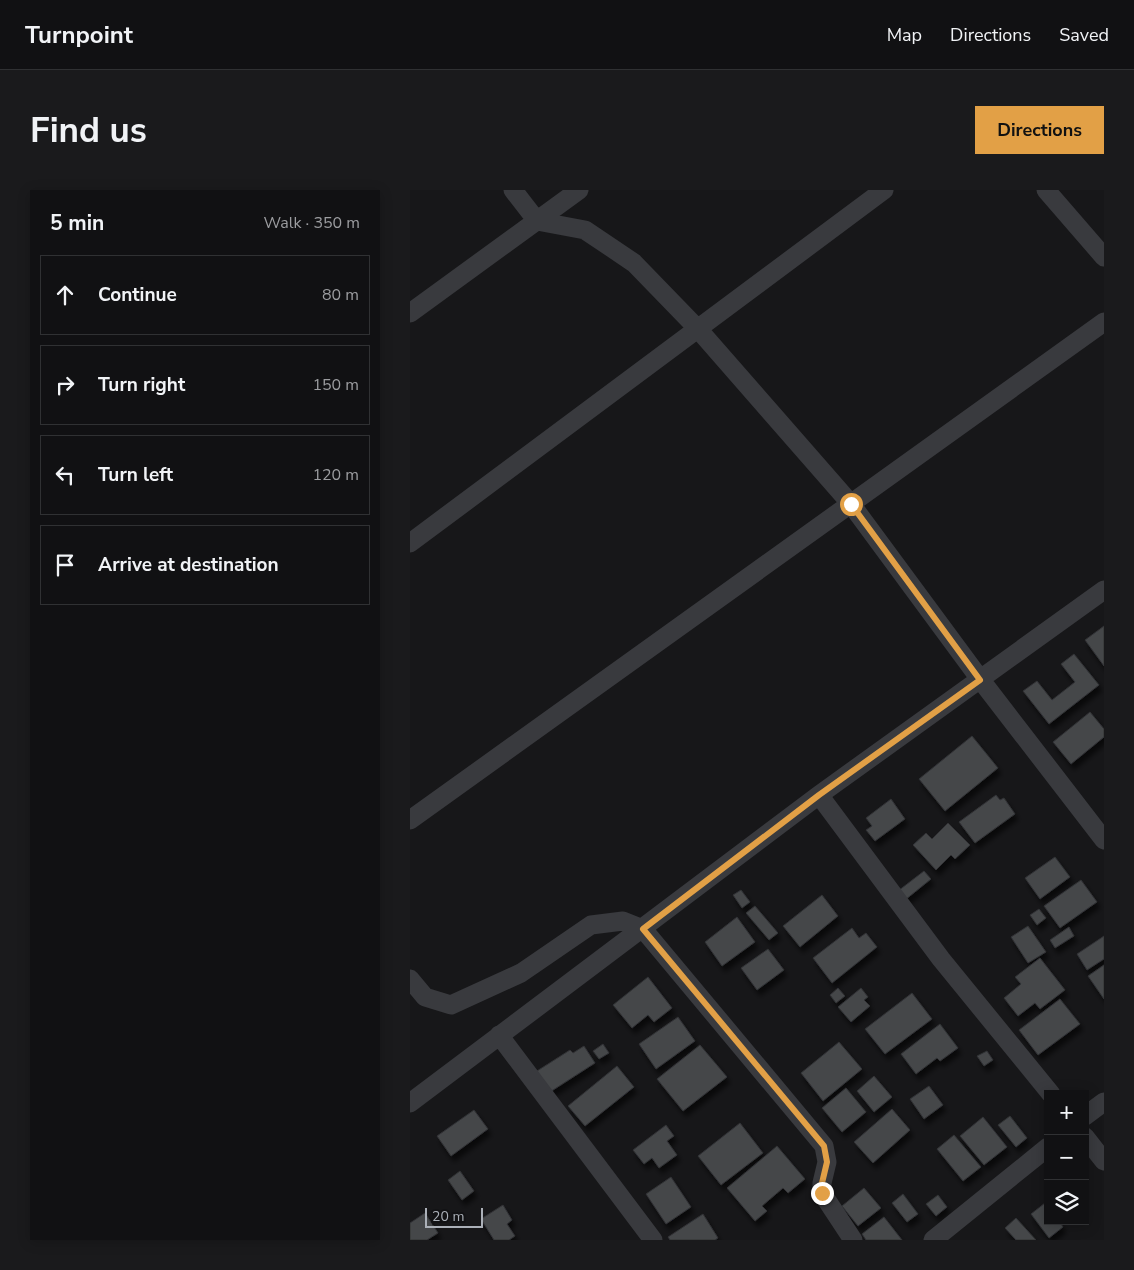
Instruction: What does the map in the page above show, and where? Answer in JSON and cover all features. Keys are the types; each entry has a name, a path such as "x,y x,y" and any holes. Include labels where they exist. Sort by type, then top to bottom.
{"street":[{"path":"513,190 537,221 585,230 634,263 698,328 851,504 980,680 1104,840"},
{"path":"410,313 579,190"},
{"path":"410,543 884,190"},
{"path":"1046,190 1104,257"},
{"path":"410,820 1104,322"},
{"path":"410,1103 819,795 1104,590"},
{"path":"819,795 941,959 1048,1090"},
{"path":"410,979 425,997 450,1005 521,973 591,925 623,921 643,929 824,1146 827,1162 822,1183 822,1193 853,1240"},
{"path":"499,1036 652,1240"},
{"path":"1089,1113 1104,1102"},
{"path":"1089,1142 1104,1161"},
{"path":"933,1240 1044,1150"}],"building":[{"path":"1104,626 1104,666 1085,640"},
{"path":"1074,654 1099,685 1049,724 1023,691 1037,681 1052,700 1075,682 1061,664"},
{"path":"1090,712 1104,729 1104,737 1071,764 1053,742"},
{"path":"972,736 998,768 945,811 919,779"},
{"path":"996,795 1000,800 1004,798 1015,814 975,843 959,822"},
{"path":"891,799 905,819 875,841 866,830 872,826 866,818"},
{"path":"948,823 970,845 955,859 951,855 936,870 913,845 926,833 932,839"},
{"path":"1055,857 1070,877 1040,899 1025,878"},
{"path":"924,871 931,879 905,900 898,891"},
{"path":"1081,880 1097,902 1060,928 1044,906"},
{"path":"741,890 750,902 742,908 733,895"},
{"path":"822,895 838,916 800,947 783,926"},
{"path":"755,906 778,933 769,940 746,913"},
{"path":"1039,909 1046,918 1037,925 1030,915"},
{"path":"737,917 755,942 722,966 705,942"},
{"path":"1028,926 1046,952 1028,963 1011,937"},
{"path":"1069,927 1074,936 1055,948 1050,940"},
{"path":"852,928 859,938 866,933 877,947 832,983 813,958"},
{"path":"1104,936 1104,959 1087,970 1077,954"},
{"path":"768,949 784,970 757,990 741,968"},
{"path":"1040,958 1065,990 1040,1009 1035,1003 1018,1016 1004,998 1021,984 1015,977"},
{"path":"1104,965 1104,999 1088,976"},
{"path":"648,977 672,1008 654,1022 648,1015 632,1028 613,1005"},
{"path":"838,988 845,996 836,1003 830,995"},
{"path":"861,988 868,997 864,1000 870,1006 851,1022 838,1007"},
{"path":"912,993 932,1019 885,1054 865,1029"},
{"path":"1060,999 1080,1024 1038,1055 1019,1030"},
{"path":"678,1017 695,1041 656,1069 639,1044"},
{"path":"940,1024 958,1048 940,1061 937,1058 916,1074 901,1054"},
{"path":"839,1042 862,1069 823,1101 801,1073"},
{"path":"603,1044 609,1053 599,1059 593,1051"},
{"path":"700,1045 727,1077 683,1111 657,1079"},
{"path":"584,1046 595,1063 550,1092 537,1071 570,1050 573,1053"},
{"path":"987,1051 993,1060 984,1066 977,1056"},
{"path":"617,1066 634,1087 585,1126 568,1106"},
{"path":"874,1076 892,1097 874,1112 857,1091"},
{"path":"929,1086 943,1105 924,1119 910,1099"},
{"path":"846,1088 866,1112 842,1132 822,1108"},
{"path":"892,1109 910,1130 873,1163 854,1142"},
{"path":"474,1110 488,1129 451,1156 437,1136"},
{"path":"1010,1116 1027,1138 1016,1147 998,1125"},
{"path":"983,1117 1007,1147 984,1165 960,1136"},
{"path":"740,1123 763,1153 721,1185 698,1156"},
{"path":"666,1125 674,1136 667,1141 677,1155 659,1168 652,1158 644,1164 633,1150"},
{"path":"954,1135 981,1167 963,1181 937,1149"},
{"path":"777,1146 805,1179 788,1193 783,1188 762,1206 767,1211 755,1221 727,1188"},
{"path":"460,1171 474,1191 462,1200 448,1180"},
{"path":"671,1177 691,1207 666,1224 646,1194"},
{"path":"864,1188 881,1208 858,1226 842,1206"},
{"path":"903,1194 918,1214 907,1222 892,1203"},
{"path":"938,1195 947,1207 936,1216 926,1204"},
{"path":"1044,1204 1044,1225 1062,1225 1063,1227 1049,1238 1031,1214"},
{"path":"503,1205 512,1220 507,1224 515,1236 509,1240 494,1240 481,1219"},
{"path":"425,1213 438,1233 427,1240 410,1240 410,1223"},
{"path":"703,1214 718,1238 715,1240 670,1240 668,1237"},
{"path":"884,1217 902,1240 866,1240 862,1234"},
{"path":"1016,1218 1036,1240 1016,1240 1005,1228"}],"route":[{"path":"822,1193 822,1183 827,1162 824,1146 643,929 819,795 980,680 851,504"}]}
